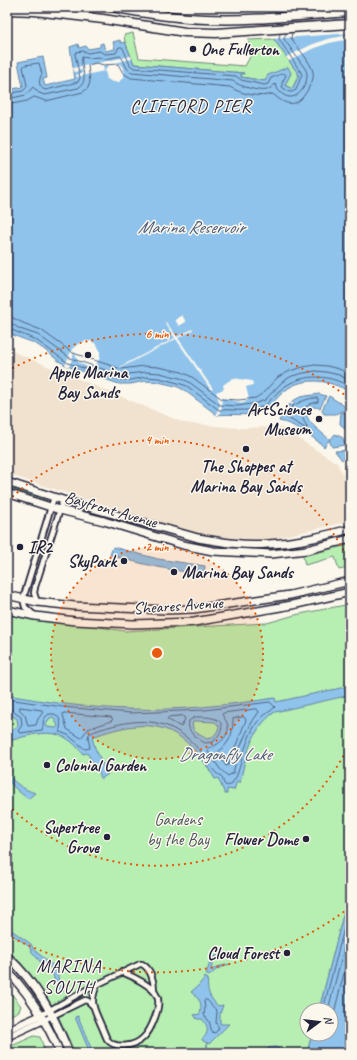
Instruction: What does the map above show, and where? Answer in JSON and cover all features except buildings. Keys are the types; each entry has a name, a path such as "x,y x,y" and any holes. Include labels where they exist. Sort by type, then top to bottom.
{"highway":[{"path":"112,7 170,16 207,19 251,19 350,12"},
{"path":"7,10 103,19 185,32 230,32 350,24"},
{"path":"170,16 179,22 185,32"},
{"path":"230,32 231,19"}],"main road":[{"name":"Bayfront Avenue","path":"7,482 63,500 198,538 230,543 265,544 305,540 350,529"},
{"name":"Bayfront Avenue","path":"7,493 183,546 202,550 227,553 271,554 307,550 350,540"},
{"name":"Sheares Avenue","path":"7,595 37,602 76,606 166,610 194,609 290,595 350,581"},
{"name":"Sheares Avenue","path":"7,610 35,616 75,621 166,624 194,622 292,605 350,592"},
{"path":"7,956 35,987 51,1013 69,1053"},
{"path":"7,971 22,988 43,1017 60,1053"}],"street":[{"path":"35,616 25,606 23,599 54,497"},
{"path":"37,602 34,595 35,587 63,500"},
{"path":"7,1037 51,1013 97,985 140,964 144,964 146,966 152,978 154,990"},
{"path":"51,1013 85,1000 93,1006 108,1040 117,1046 130,1045 143,1038 152,1024 158,1004 158,997 154,990 122,972"},
{"path":"93,1006 93,995 97,985"},
{"path":"7,1030 43,1017"}],"shaded area":[{"path":"7,7 122,7 103,19"},
{"path":"7,349 184,423 238,428 280,427 337,463 346,480 347,522 266,540 197,535 7,474"}],"green space":[{"path":"133,33 139,58 245,66 252,53 248,40 274,39 299,75 292,89 285,85 291,73 265,81 241,77 241,74 243,73 134,64 125,42 124,35"},
{"path":"7,486 47,499 46,501 7,489"},
{"path":"348,545 348,568 339,570 335,557 305,565 303,556"},
{"name":"Gardens by the Bay","path":"350,604 350,888 321,1002 299,1002 299,1042 310,1042 307,1053 75,1053 56,1011 35,982 7,951 7,613 125,631 267,623 295,615"},
{"path":"7,988 21,1006 19,1011 7,1017"},
{"path":"34,1036 40,1037 46,1053 7,1053 7,1048"}],"water":[{"name":"Marina Reservoir","path":"286,7 350,7 350,392 333,384 315,381 306,382 289,388 263,411 249,414 217,415 184,390 176,386 145,381 131,384 119,384 67,366 36,344 7,331 7,90 23,87 18,62 43,57 47,78 43,79 45,86 75,79 70,47 78,44 79,48 86,46 88,49 100,47 100,44 103,43 105,51 115,49 113,42 120,40 121,43 125,42 134,64 244,73 241,74 241,77 265,81 268,75 288,67 291,73 285,85 292,89 299,75 274,39"},
{"path":"319,394 326,396 320,408 312,407 309,409 307,417 314,426 329,439 331,439 335,434 343,438 345,445 332,447 329,440 324,447 315,439 291,424 279,421 282,413 290,404 292,406 295,403 291,402 300,397"},
{"path":"329,396 343,405 347,410 342,411 342,413 348,412 350,415 350,431 340,424 341,411 336,414 324,414 322,410"},
{"path":"350,450 342,460 335,451"},
{"path":"113,547 158,559 205,566 204,574 157,567 110,555"},
{"name":"Dragonfly Lake","path":"350,686 350,695 275,712 267,718 255,734 244,763 240,783 237,781 234,790 227,789 227,794 225,794 218,778 215,779 203,760 190,746 177,735 164,729 149,726 132,726 92,737 95,748 108,774 101,779 99,772 87,753 83,754 71,741 59,735 44,733 36,734 7,742 7,732 13,730 18,725 17,719 7,712 7,695 68,704 129,709 202,707 275,698 276,702","holes":["52,717 58,726 56,728 47,727 46,725 48,720","193,722 215,722 219,726 218,731 207,739 194,730 192,725"]},
{"path":"7,773 19,785 35,793 28,799 9,781"},
{"path":"350,888 350,1053 307,1053 310,1042 339,1042 339,1002 321,1002"},
{"path":"7,927 31,944 34,950 56,968 60,986 64,991 60,992 56,985 51,968 43,965 29,946 7,931"},
{"path":"228,954 213,959 211,970 230,964 217,969 209,976 206,974 212,957"},
{"path":"205,977 208,979 208,991 211,997 218,1006 223,1005 220,1014 220,1024 229,1024 209,1044 202,1039 205,1037 207,1032 206,1024 202,1019 197,1019 194,1015 200,1014 201,1004 191,992"},
{"path":"78,1016 93,1053 90,1053 75,1017"},
{"path":"276,1047 286,1053 269,1053 268,1048"}],"pier":[{"path":"308,7 350,7 350,18 277,25 283,9"},
{"path":"350,19 350,33 272,39 277,26"},
{"path":"350,35 350,39 329,43 312,49 289,61 286,57 327,39"},
{"path":"131,56 132,59 114,63 120,64 124,69 124,76 119,82 113,82 107,79 105,71 109,64 103,66 104,71 77,77 76,75 83,73 82,70 74,72 73,68"},
{"path":"182,315 186,322 179,326 175,320"},
{"path":"166,322 177,337 192,329 193,330 178,338 213,389 211,390 176,339 122,367 121,366 175,338 165,323"},
{"path":"91,341 96,344 100,350 100,358 97,363 93,366 87,367 78,362 75,351 69,367 65,365 72,349 79,343"},
{"path":"233,378 252,381 253,385 246,387 249,399 244,403 221,398 222,406 219,415 217,415 216,414 220,405 216,392 224,389 223,385"}],"place":[{"name":"One Fullerton","path":"193,49"},
{"name":"Apple Marina Bay Sands","path":"88,355"},
{"name":"ArtScience Museum","path":"319,419"},
{"name":"The Shoppes at Marina Bay Sands","path":"246,449"},
{"name":"IR2","path":"20,547"},
{"name":"SkyPark","path":"124,561"},
{"name":"Marina Bay Sands","path":"174,572"},
{"name":"Colonial Garden","path":"47,765"},
{"name":"Supertree Grove","path":"107,837"},
{"name":"Flower Dome","path":"306,839"},
{"name":"Cloud Forest","path":"287,953"}],"district":[{"name":"CLIFFORD PIER","path":"191,106"},
{"name":"MARINA SOUTH","path":"69,976"}]}
